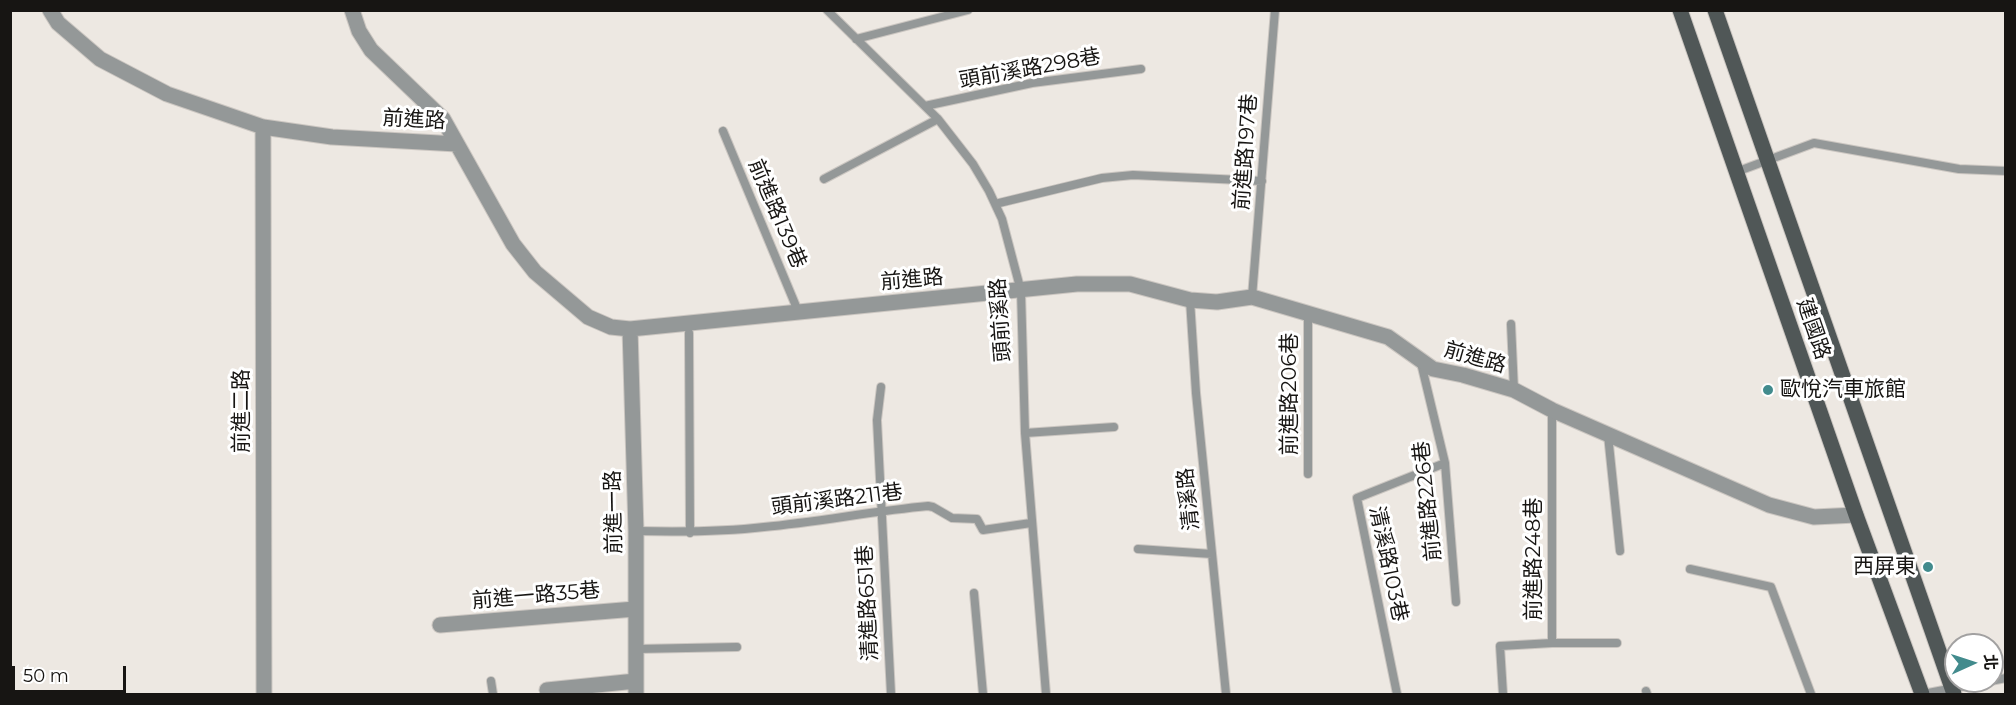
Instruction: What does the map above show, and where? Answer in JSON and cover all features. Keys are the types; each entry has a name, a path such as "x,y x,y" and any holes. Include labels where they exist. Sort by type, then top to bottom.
{"main road":[{"name":"建國路","path":"1680,10 1856,515 1922,694"},
{"name":"建國路","path":"1715,10 1944,665"}],"street":[{"name":"前進路","path":"50,10 58,23 100,58 167,94 263,127 332,137 457,144 513,244 535,273 588,316 611,327 630,329 1077,284 1130,284 1190,300 1217,302 1252,297 1388,337 1433,369 1514,390 1552,410 1769,506 1814,518 1856,515"},
{"path":"352,10 359,31 371,50 443,119 457,144"},
{"name":"前進二路","path":"263,127 264,694"},
{"name":"前進一路","path":"630,329 636,531 636,688"},
{"name":"前進一路35巷","path":"440,625 635,609"},
{"path":"547,690 636,688"}],"lane":[{"name":"頭前溪路","path":"827,10 938,119 973,164 1002,219 1021,291 1025,433 1046,694"},
{"path":"856,39 968,10"},
{"name":"前進路197巷","path":"1252,297 1275,10"},
{"name":"頭前溪路298巷","path":"925,106 1032,83 1141,69"},
{"path":"824,178 938,119"},
{"name":"前進路139巷","path":"723,131 798,311"},
{"path":"1736,172 1814,143 1959,169 2006,171"},
{"path":"995,204 1102,178 1133,176 1262,181"},
{"name":"清溪路","path":"1190,300 1196,393 1226,694"},
{"name":"前進路206巷","path":"1308,314 1308,474"},
{"path":"1511,324 1514,390"},
{"path":"689,333 690,533"},
{"name":"前進路226巷","path":"1421,361 1445,463 1456,602"},
{"name":"清進路651巷","path":"881,387 877,420 891,694"},
{"name":"前進路248巷","path":"1552,410 1552,643 1617,643"},
{"path":"1025,433 1114,427"},
{"path":"1607,434 1620,551"},
{"name":"清溪路103巷","path":"1397,694 1357,498 1445,463"},
{"name":"頭前溪路211巷","path":"636,531 690,533 766,527 881,510 933,507 952,518 977,519 982,530 1031,523"},
{"path":"1138,549 1212,554"},
{"path":"1690,569 1771,587 1810,694"},
{"path":"974,593 983,694"},
{"path":"1503,694 1500,646 1552,643"},
{"path":"636,649 737,647"},
{"path":"491,681 493,694"},
{"path":"1922,694 1944,692"}],"place":[{"name":"歐悅汽車旅館","path":"1768,390"},
{"name":"西屏東","path":"1928,567"}]}
